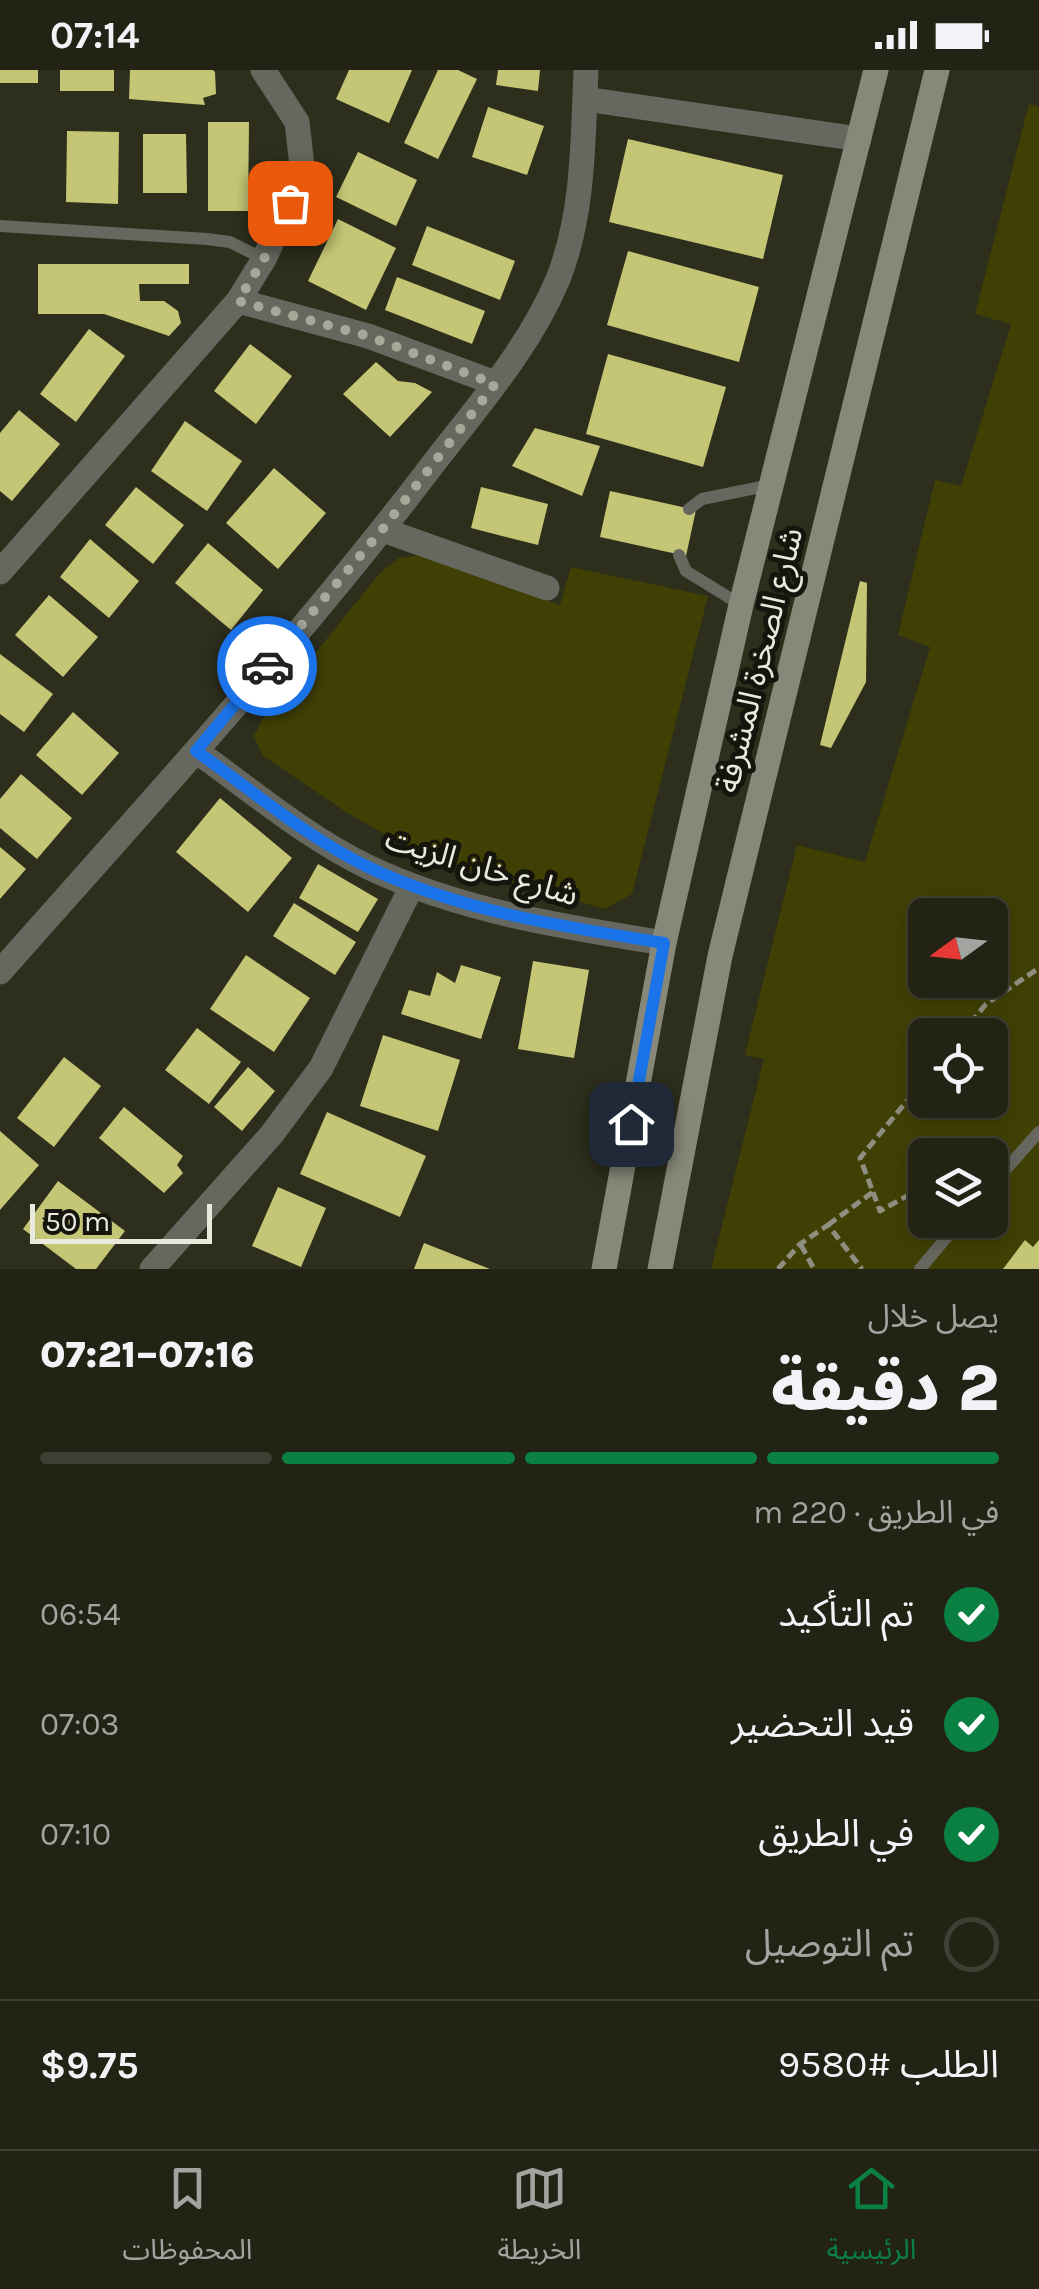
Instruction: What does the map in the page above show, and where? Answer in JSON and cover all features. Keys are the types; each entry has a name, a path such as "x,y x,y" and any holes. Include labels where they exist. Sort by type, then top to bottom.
{"main road":[{"name":"شارع الصخرة المشرفة","path":"604,1269 664,943 741,605 876,70"},
{"name":"شارع الصخرة المشرفة","path":"660,1269 720,956 937,70"}],"street":[{"path":"0,572 238,301 264,259 304,175 297,122 264,70"},
{"path":"0,972 196,751 382,530 530,336 560,274 569,241 581,171 586,70"},
{"path":"585,99 858,139"},
{"path":"238,301 368,336 495,384"},
{"path":"382,530 548,588"},
{"name":"شارع خان الزيت","path":"196,751 311,833 365,866 412,886 561,927 664,943"},
{"path":"152,1269 272,1134 321,1068 412,886"}],"lane":[{"path":"0,226 208,238 230,242 264,259"},
{"path":"690,508 702,500 771,485"},
{"path":"679,554 686,571 741,605"},
{"path":"1008,1167 1039,1132"},
{"path":"920,1269 947,1238"}],"path":[{"path":"975,1018 986,1004 1039,968"},
{"path":"908,1099 860,1158 880,1212 908,1196"},
{"path":"778,1269 800,1244 872,1192"},
{"path":"828,1225 862,1269"},
{"path":"800,1244 814,1269"}],"shaded area":[{"path":"1029,104 1039,107 1039,1269 711,1269 764,1059 745,1055 797,845 865,862 930,647 898,635 935,480 961,486 1011,324 975,314"},
{"path":"422,555 560,605 571,567 708,596 632,894 605,909 493,878 398,842 262,755 254,736 264,717 379,574 399,558"}],"building":[{"path":"0,70 38,70 38,83 0,83"},
{"path":"60,70 114,70 114,91 60,91"},
{"path":"130,70 213,70 216,94 203,98 205,105 129,99"},
{"path":"349,70 412,70 389,123 336,99"},
{"path":"438,70 458,70 477,79 438,159 404,143"},
{"path":"498,70 540,70 538,91 496,85"},
{"path":"488,107 544,126 527,175 472,157"},
{"path":"208,122 249,122 248,211 208,211"},
{"path":"67,131 119,132 118,204 66,202"},
{"path":"143,134 186,134 187,193 143,193"},
{"path":"628,139 783,175 763,259 609,222"},
{"path":"358,152 417,180 396,226 336,197"},
{"path":"338,219 396,248 366,310 308,281"},
{"path":"427,226 515,261 500,300 412,265"},
{"path":"628,251 759,287 739,362 607,325"},
{"path":"38,264 189,264 189,284 139,284 140,301 164,301 178,311 181,323 169,336 104,314 38,314"},
{"path":"397,277 485,311 472,344 385,310"},
{"path":"89,329 125,356 76,422 40,394"},
{"path":"250,344 292,376 256,424 214,391"},
{"path":"608,354 726,387 703,467 586,434"},
{"path":"376,362 398,381 415,383 432,392 390,437 343,394"},
{"path":"19,410 60,444 12,501 0,491 0,433"},
{"path":"185,421 242,461 207,511 151,471"},
{"path":"535,428 600,446 582,496 512,466"},
{"path":"274,468 326,513 278,569 226,523"},
{"path":"136,487 184,525 153,564 105,525"},
{"path":"481,487 548,504 538,545 471,528"},
{"path":"610,491 696,510 686,556 600,537"},
{"path":"90,539 139,581 109,618 60,577"},
{"path":"208,543 263,590 231,630 175,583"},
{"path":"860,581 867,583 866,682 831,748 820,745"},
{"path":"49,595 98,637 63,677 15,635"},
{"path":"0,654 53,694 24,732 0,714"},
{"path":"73,712 119,753 82,795 36,755"},
{"path":"21,774 72,818 37,859 0,828 0,799"},
{"path":"220,798 292,858 248,912 176,852"},
{"path":"0,847 26,869 0,899"},
{"path":"318,864 378,899 358,932 299,898"},
{"path":"294,903 356,942 335,975 273,936"},
{"path":"246,955 310,998 274,1052 210,1009"},
{"path":"533,961 589,970 574,1058 518,1049"},
{"path":"461,965 501,977 481,1039 401,1014 409,990 430,996 437,972 455,983"},
{"path":"197,1028 241,1062 209,1104 165,1070"},
{"path":"383,1035 460,1060 438,1131 360,1106"},
{"path":"64,1057 101,1086 54,1147 17,1118"},
{"path":"248,1067 275,1091 242,1131 214,1107"},
{"path":"124,1107 183,1156 177,1165 183,1173 164,1193 99,1138"},
{"path":"327,1112 426,1156 400,1217 300,1174"},
{"path":"0,1131 39,1165 0,1210"},
{"path":"58,1181 125,1231 96,1269 76,1269 23,1229"},
{"path":"278,1187 326,1208 301,1267 252,1246"},
{"path":"1025,1240 1033,1247 1039,1240 1039,1269 1003,1269"},
{"path":"424,1243 490,1269 414,1269"}],"way so far":[{"path":"267,666 382,530 495,384 368,336 238,301 264,259 290,203"}],"route":[{"path":"267,666 196,751 311,833 365,866 412,886 561,927 664,943 631,1124"}]}
